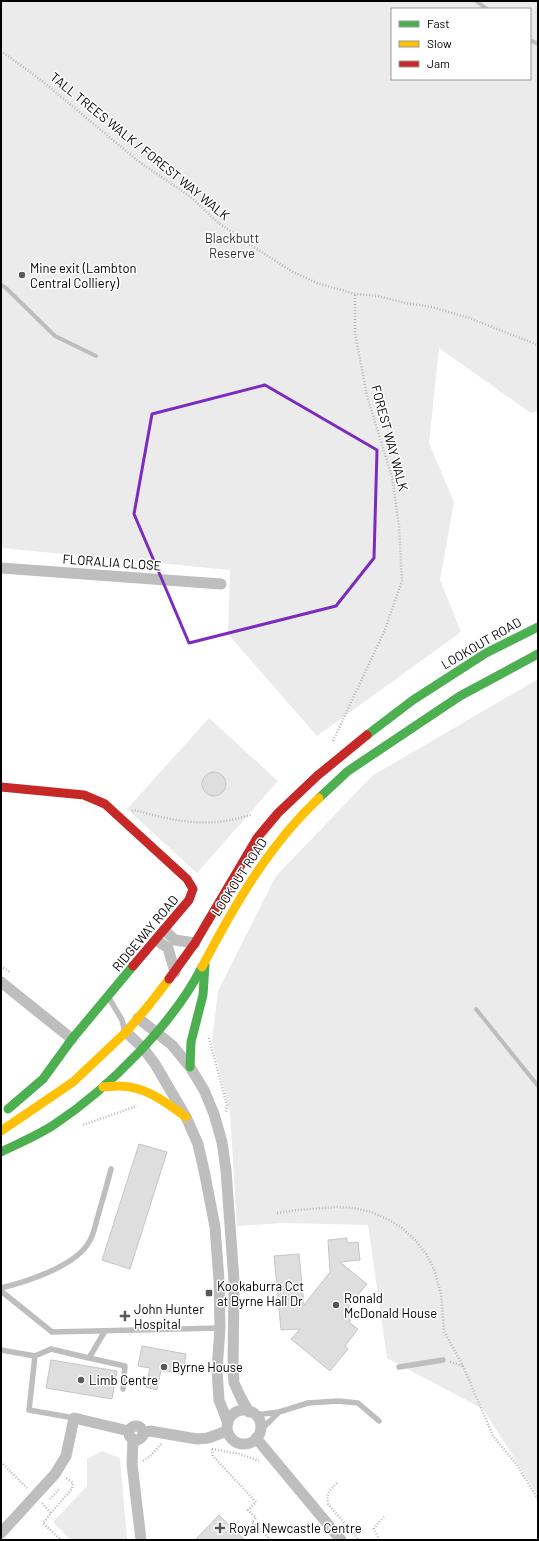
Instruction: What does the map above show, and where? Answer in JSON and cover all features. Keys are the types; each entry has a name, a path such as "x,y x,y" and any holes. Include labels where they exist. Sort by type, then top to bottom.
{"main road":[{"name":"LOOKOUT ROAD","path":"1,1131 73,1082 126,1032 195,943 257,838 278,813 317,776 360,740 413,700 486,654 538,627"},
{"name":"LOOKOUT ROAD","path":"1,1152 54,1125 103,1087 143,1048 167,1020 196,980 229,916 256,872 299,817 348,771 460,696 538,654"},
{"name":"RIDGEWAY ROAD","path":"1,787 84,795 105,804 187,879 193,889 189,900 72,1039 44,1079 8,1109"},
{"path":"190,1067 191,1042 203,995 205,964"},
{"path":"103,1087 122,1086 144,1090 160,1098 186,1117"}],"street":[{"name":"FLORALIA CLOSE","path":"1,568 221,584"},
{"path":"164,930 175,940 195,943"},
{"path":"156,940 168,948 174,972"},
{"path":"1,982 72,1039"},
{"path":"126,1032 143,1048 155,1064 186,1117 198,1144 214,1227 219,1280 220,1328 217,1370 219,1400 232,1439 239,1443 248,1443 258,1435 260,1423 241,1398 234,1383 234,1281 226,1170 222,1142 214,1114 204,1090 190,1067 172,1045 138,1018"},
{"path":"1,1533 55,1474 66,1456 74,1418 135,1435 150,1431 197,1439 208,1438 227,1427 230,1418 236,1413 242,1411 252,1414"},
{"path":"135,1435 132,1464 141,1540"},
{"path":"258,1435 341,1540"}],"lane":[{"path":"108,997 122,1020 128,1044"},
{"path":"129,1063 130,1053"},
{"path":"1,1288 44,1274 76,1257 84,1250 93,1234 111,1169"},
{"path":"1,1291 52,1332 220,1328"},
{"path":"88,1358 105,1331"},
{"path":"1,1350 35,1356 51,1349 125,1366 123,1389"},
{"path":"35,1356 29,1410 74,1418"},
{"path":"399,1367 443,1360"},
{"path":"252,1414 279,1412 308,1403 328,1401 348,1402 358,1403 379,1421"},
{"path":"258,1435 279,1412"}],"path":[{"name":"TALL TREES WALK / FOREST WAY WALK","path":"1,51 41,80 138,161 191,197 216,220 249,244 293,272 318,283 355,294 378,296 405,303 432,307 469,318 538,345"},
{"name":"FOREST WAY WALK","path":"332,742 384,632 402,581 399,526 392,477 367,396 355,333 355,294"},
{"path":"134,810 163,817 204,823 251,815"},
{"path":"1,966 12,974"},
{"path":"208,1034 212,1054 227,1105"},
{"path":"277,1213 336,1207 354,1208 379,1215 402,1228 420,1247 434,1269 441,1294 444,1331 463,1366 493,1436 517,1465 538,1499"},
{"path":"443,1360 463,1366"},
{"path":"139,1463 150,1456 164,1441"},
{"path":"260,1461 240,1454 210,1449 213,1456 256,1502 248,1510 256,1518 252,1522 271,1540"},
{"path":"64,1481 68,1473"},
{"path":"51,1513 72,1489 73,1483 66,1478"},
{"path":"26,1488 31,1483"},
{"path":"337,1484 329,1491 327,1498 328,1504 359,1540"},
{"path":"44,1505 62,1485"},
{"path":"380,1540 374,1530 376,1524 384,1517"}],"highlighted area":[{"path":"265,385 377,450 374,558 336,606 189,643 134,514 152,414"}],"green space":[{"name":"Blackbutt Reserve","path":"1,1 538,1 538,411 531,413 439,348 429,443 454,502 440,580 461,632 317,736 228,634 230,570 1,548"},
{"path":"538,679 538,1495 483,1409 387,1358 368,1225 283,1223 237,1226 230,1113 212,1041 218,991 276,876 372,776"},
{"path":"209,718 278,781 197,873 127,809"},
{"path":"102,1451 120,1458 127,1540 71,1540 53,1522 87,1486 87,1459"}],"building":[{"path":"214,772 219,773 225,779 225,789 219,795 214,796 209,795 203,789 202,784 203,779 209,773"},
{"path":"139,1144 167,1152 130,1269 102,1260"},
{"name":"Ronald McDonald House","path":"347,1238 347,1243 358,1242 360,1260 340,1262 367,1284 348,1307 356,1313 349,1322 358,1329 345,1346 348,1349 330,1371 291,1339 300,1329 281,1330 274,1256 299,1254 304,1305 330,1272 328,1240"},
{"name":"Byrne House","path":"142,1346 186,1354 183,1374 161,1370 157,1390 146,1387 150,1368 138,1366"},
{"name":"Limb Centre","path":"51,1360 117,1371 112,1399 46,1388"},
{"name":"Royal Newcastle Centre","path":"219,1515 245,1540 195,1540"}],"waterway":[{"path":"476,1 486,8"},
{"path":"531,40 538,44"},
{"path":"1,285 6,288 55,336 96,356"},
{"path":"476,1009 538,1086"}],"traffic: fast":[{"path":"367,735 413,700 486,653 538,627"},
{"path":"319,798 348,771 460,696 538,654"},
{"path":"190,1067 191,1042 203,995 205,965"},
{"path":"8,1109 43,1079 72,1039 133,966"},
{"path":"1,1152 55,1124 75,1110 117,1074 138,1054 174,1011 190,989 202,967"}],"traffic: slow":[{"path":"202,967 240,899 268,856 319,798"},
{"path":"1,1131 73,1082 126,1032 169,979"},
{"path":"103,1087 119,1086 138,1089 155,1096 186,1117"}],"traffic: jam":[{"path":"169,979 195,943 257,838 278,813 317,776 367,735"},
{"path":"1,787 84,795 105,804 187,879 193,889 189,900 133,966"}],"place":[{"name":"Mine exit (Lambton Central Colliery)","path":"22,275"},
{"name":"Kookaburra Cct at Byrne Hall Dr","path":"209,1293"},
{"name":"Ronald McDonald House","path":"336,1305"},
{"name":"John Hunter Hospital","path":"125,1316"},
{"name":"Byrne House","path":"164,1367"},
{"name":"Limb Centre","path":"81,1380"},
{"name":"Royal Newcastle Centre","path":"220,1528"}]}
